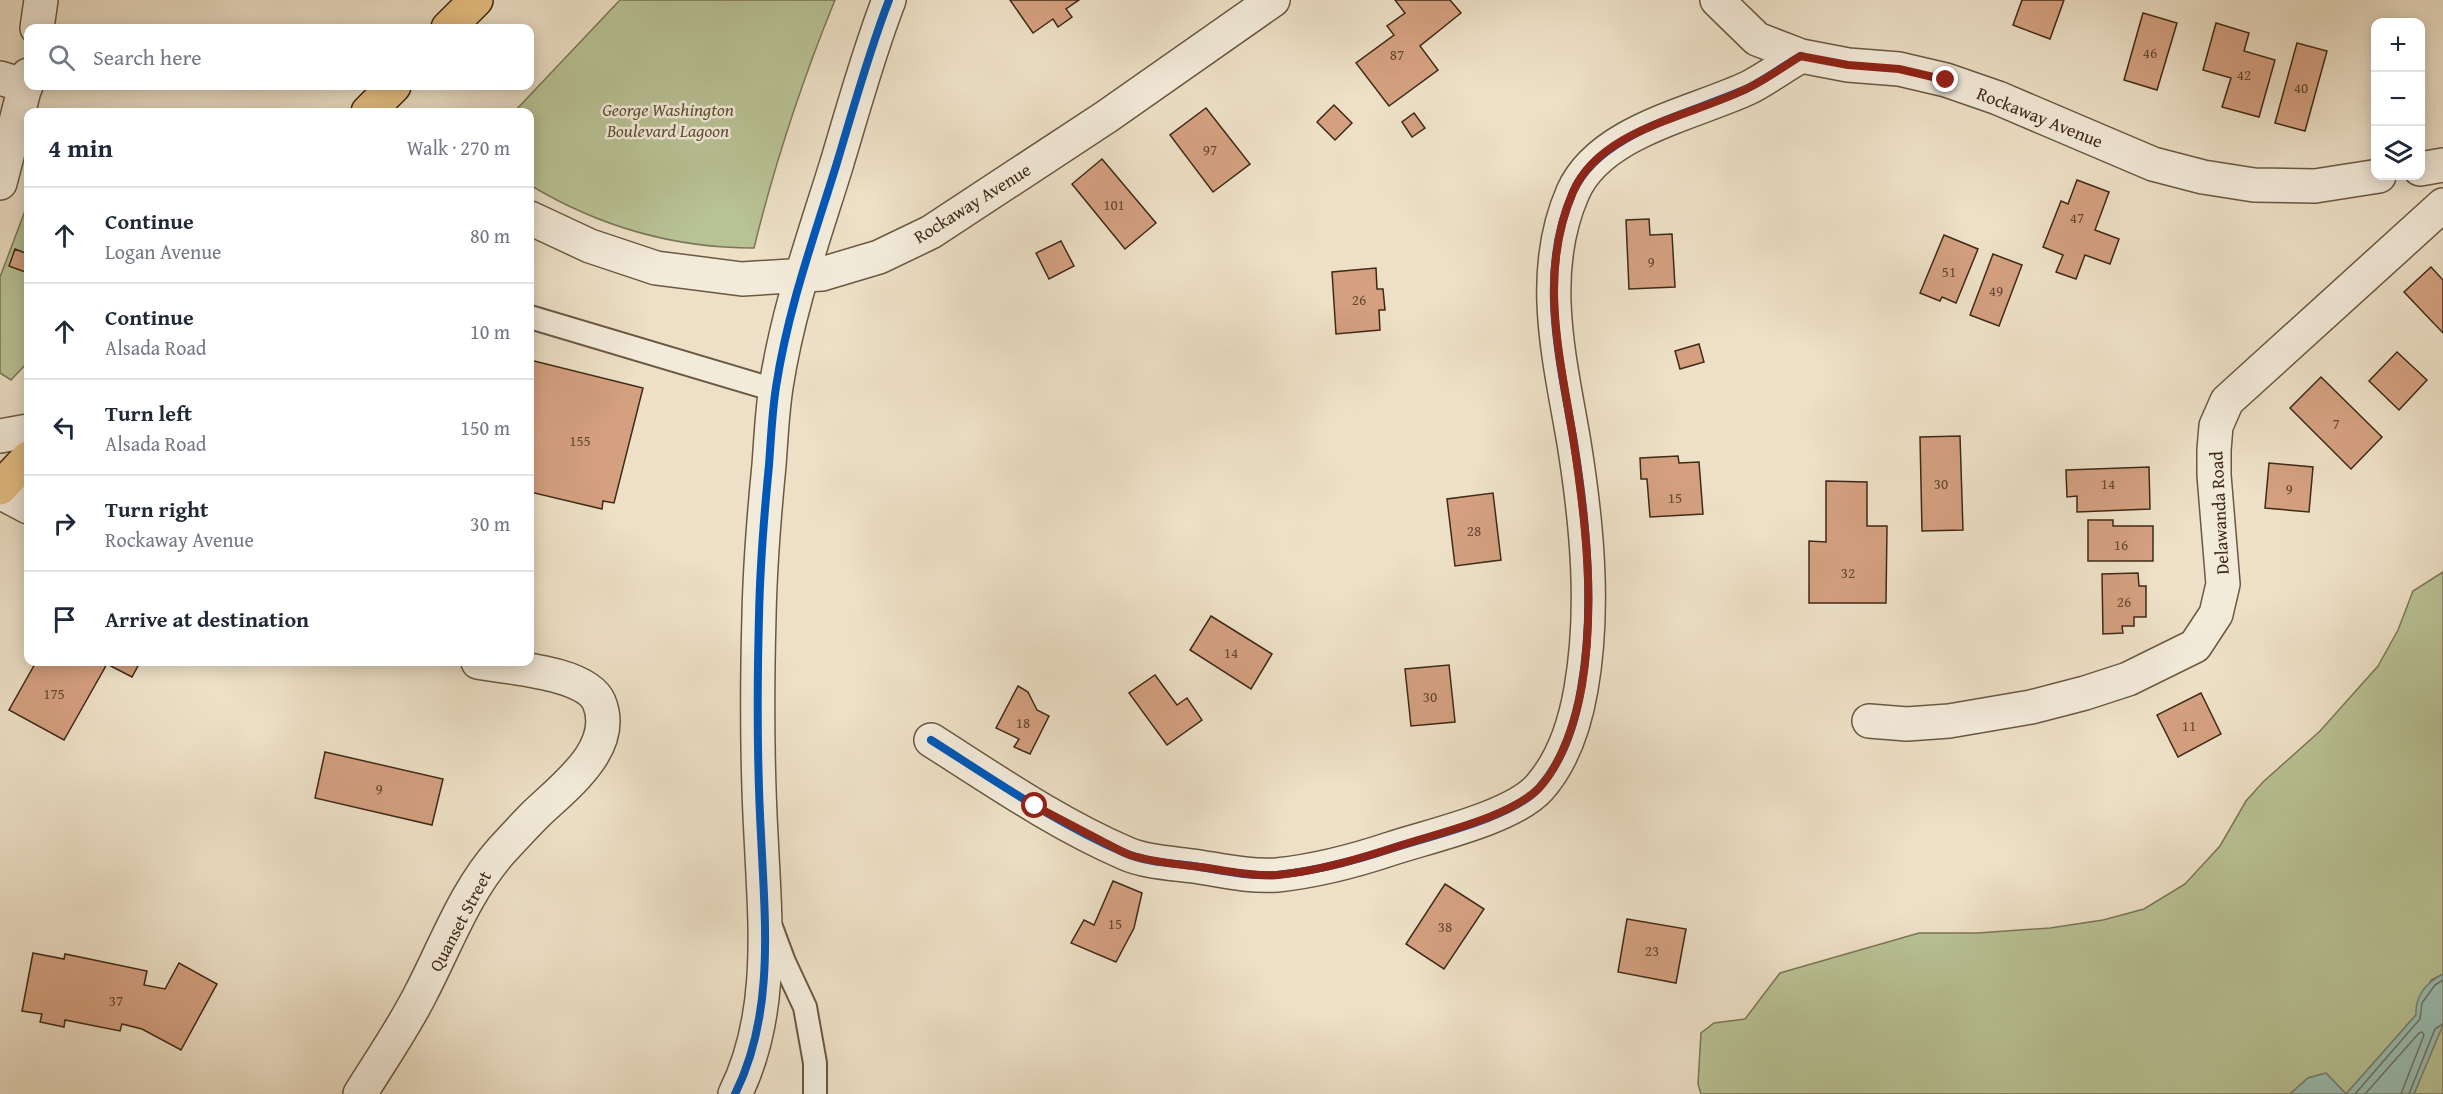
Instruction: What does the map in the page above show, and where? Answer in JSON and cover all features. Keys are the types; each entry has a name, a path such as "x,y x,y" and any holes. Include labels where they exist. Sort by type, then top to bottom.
{"main road":[{"path":"452,24 476,0"},
{"path":"372,108 390,90"},
{"path":"0,490 24,463"}],"street":[{"path":"38,24 41,0"},
{"path":"735,1094 747,1070 754,1047 762,999 766,911 760,792 759,615 775,390 785,334 800,275 870,50 889,0"},
{"name":"Rockaway Avenue","path":"534,220 590,246 656,268 742,279 822,274 879,257 931,232 1106,117 1272,0"},
{"name":"Rockaway Avenue","path":"1717,0 1757,39 1800,56 1848,65 1899,69 1946,80 1998,98 2153,164 2203,177 2254,185 2315,186 2371,177"},
{"path":"931,740 1035,806 1127,854 1162,862 1275,875 1372,855 1466,825 1511,807 1538,789 1561,754 1576,717 1586,661 1588,598 1585,533 1574,443 1557,345 1553,296 1556,259 1563,221 1575,188 1597,159 1632,135 1751,87 1800,56"},
{"path":"0,183 18,79"},
{"path":"2425,168 2443,165"},
{"name":"Delawanda Road","path":"1869,721 1917,723 1949,721 2031,707 2128,679 2195,646 2216,614 2223,584 2214,450 2216,426 2227,401 2443,205"},
{"path":"0,436 24,432"},
{"path":"0,490 24,505"},
{"name":"Quanset Street","path":"360,1094 420,995 449,936 488,867 590,759 598,741 602,727 602,712 598,700 590,689 566,678 500,666"}],"lane":[{"path":"534,318 775,390"},
{"path":"766,911 784,962 805,1007 815,1063 815,1094"}],"green space":[{"name":"George Washington Boulevard Lagoon","path":"620,0 835,0 790,122 754,248 695,244 638,232 582,212 534,187 534,108 518,108"},
{"path":"24,214 24,366 11,380 0,373 0,277"},
{"path":"2443,572 2443,974 2431,980 2416,1015 2346,1094 2326,1073 2308,1078 2290,1094 1701,1094 1698,1084 1701,1033 1714,1023 1745,1019 1780,973 1919,933 1978,933 2050,928 2103,920 2144,909 2185,884 2220,846 2246,801 2263,782 2320,731 2378,666 2398,630 2413,591"},
{"path":"2442,1026 2443,1094 2414,1094"}],"water":[{"path":"2443,974 2443,1025 2414,1094 2346,1094 2416,1015 2417,1002 2423,991"},
{"path":"2326,1073 2346,1094 2290,1094 2308,1078"}],"building":[{"path":"1010,0 1079,0 1066,9 1072,17 1058,27 1053,19 1033,33"},
{"path":"1395,0 1450,0 1461,13 1420,46 1438,70 1389,106 1356,63 1394,35 1387,26 1405,13"},
{"path":"2022,0 2064,0 2050,39 2013,25"},
{"path":"2143,13 2177,23 2157,90 2124,80"},
{"path":"2216,23 2249,33 2244,51 2275,60 2259,117 2222,107 2231,78 2203,70"},
{"path":"2297,43 2327,51 2305,131 2275,123"},
{"path":"1334,105 1352,123 1335,140 1317,122"},
{"path":"1206,108 1250,164 1213,192 1170,135"},
{"path":"1414,113 1425,128 1412,137 1402,122"},
{"path":"1102,159 1156,223 1125,249 1072,184"},
{"path":"2077,180 2109,192 2095,230 2119,239 2110,264 2085,255 2076,279 2056,272 2063,255 2043,247 2061,201 2068,204"},
{"path":"1649,219 1650,235 1672,234 1675,287 1629,289 1626,220"},
{"path":"1944,235 1978,249 1956,303 1942,297 1940,301 1920,293"},
{"path":"1061,241 1074,266 1049,279 1036,253"},
{"path":"15,249 24,252 24,272 9,266"},
{"path":"1993,254 2022,265 1999,326 1970,315"},
{"path":"2431,267 2443,280 2443,333 2404,292"},
{"path":"1376,268 1377,289 1383,289 1385,310 1379,310 1380,330 1336,334 1332,272"},
{"path":"1699,344 1704,362 1680,369 1675,351"},
{"path":"2397,352 2427,380 2399,410 2369,381"},
{"path":"534,361 643,388 614,503 603,501 602,509 534,493"},
{"path":"2321,377 2382,437 2351,469 2290,408"},
{"path":"1960,436 1963,530 1922,531 1920,437"},
{"path":"1678,456 1679,463 1699,462 1703,514 1650,517 1647,479 1641,479 1640,458"},
{"path":"2269,463 2313,467 2309,512 2265,508"},
{"path":"2149,467 2150,509 2077,512 2077,496 2067,497 2066,470"},
{"path":"1826,481 1867,482 1867,526 1887,526 1886,603 1809,603 1809,541 1826,542"},
{"path":"1493,493 1501,560 1455,566 1447,499"},
{"path":"2088,520 2113,520 2113,526 2153,526 2153,561 2088,561"},
{"path":"2138,573 2139,586 2146,586 2146,617 2134,617 2134,626 2122,626 2123,633 2103,634 2102,574"},
{"path":"1211,616 1272,654 1251,689 1190,650"},
{"path":"1449,665 1455,722 1411,726 1405,669"},
{"path":"34,666 106,666 64,740 9,710"},
{"path":"111,666 138,666 132,677"},
{"path":"1155,675 1177,705 1187,698 1202,720 1167,745 1129,693"},
{"path":"1018,686 1028,692 1037,710 1049,716 1030,754 1014,747 1019,739 996,728"},
{"path":"2201,693 2221,734 2178,757 2157,715"},
{"path":"325,752 443,779 432,825 315,798"},
{"path":"1113,881 1142,893 1134,928 1116,962 1071,943 1084,920 1094,925"},
{"path":"1445,884 1484,909 1444,969 1406,944"},
{"path":"1627,919 1686,929 1676,983 1618,972"},
{"path":"33,953 64,959 65,954 147,971 144,985 165,989 179,963 217,984 181,1050 142,1029 122,1024 120,1031 65,1020 64,1027 40,1022 42,1014 22,1011"}],"cycle path":[{"path":"735,1094 748,1063 756,1032 762,1000 764,967 765,934 758,753 758,643 762,541 776,387 787,330 802,275 867,61 889,0"},
{"path":"931,740 1050,815 1125,853 1149,860 1245,874 1277,875 1348,861 1469,825 1526,799 1539,788 1555,766 1567,742 1581,689 1588,628 1588,566 1583,504 1555,317 1556,254 1562,223 1573,192 1586,171 1625,139 1675,116 1748,88 1801,56"}],"route":[{"path":"1035,806 1127,854 1162,862 1237,873 1275,875 1372,855 1466,825 1511,807 1538,789 1561,754 1576,717 1586,661 1588,598 1585,533 1574,443 1562,383 1553,296 1556,259 1563,221 1575,188 1597,159 1632,135 1751,87 1800,56 1848,65 1899,69 1946,80"}]}
